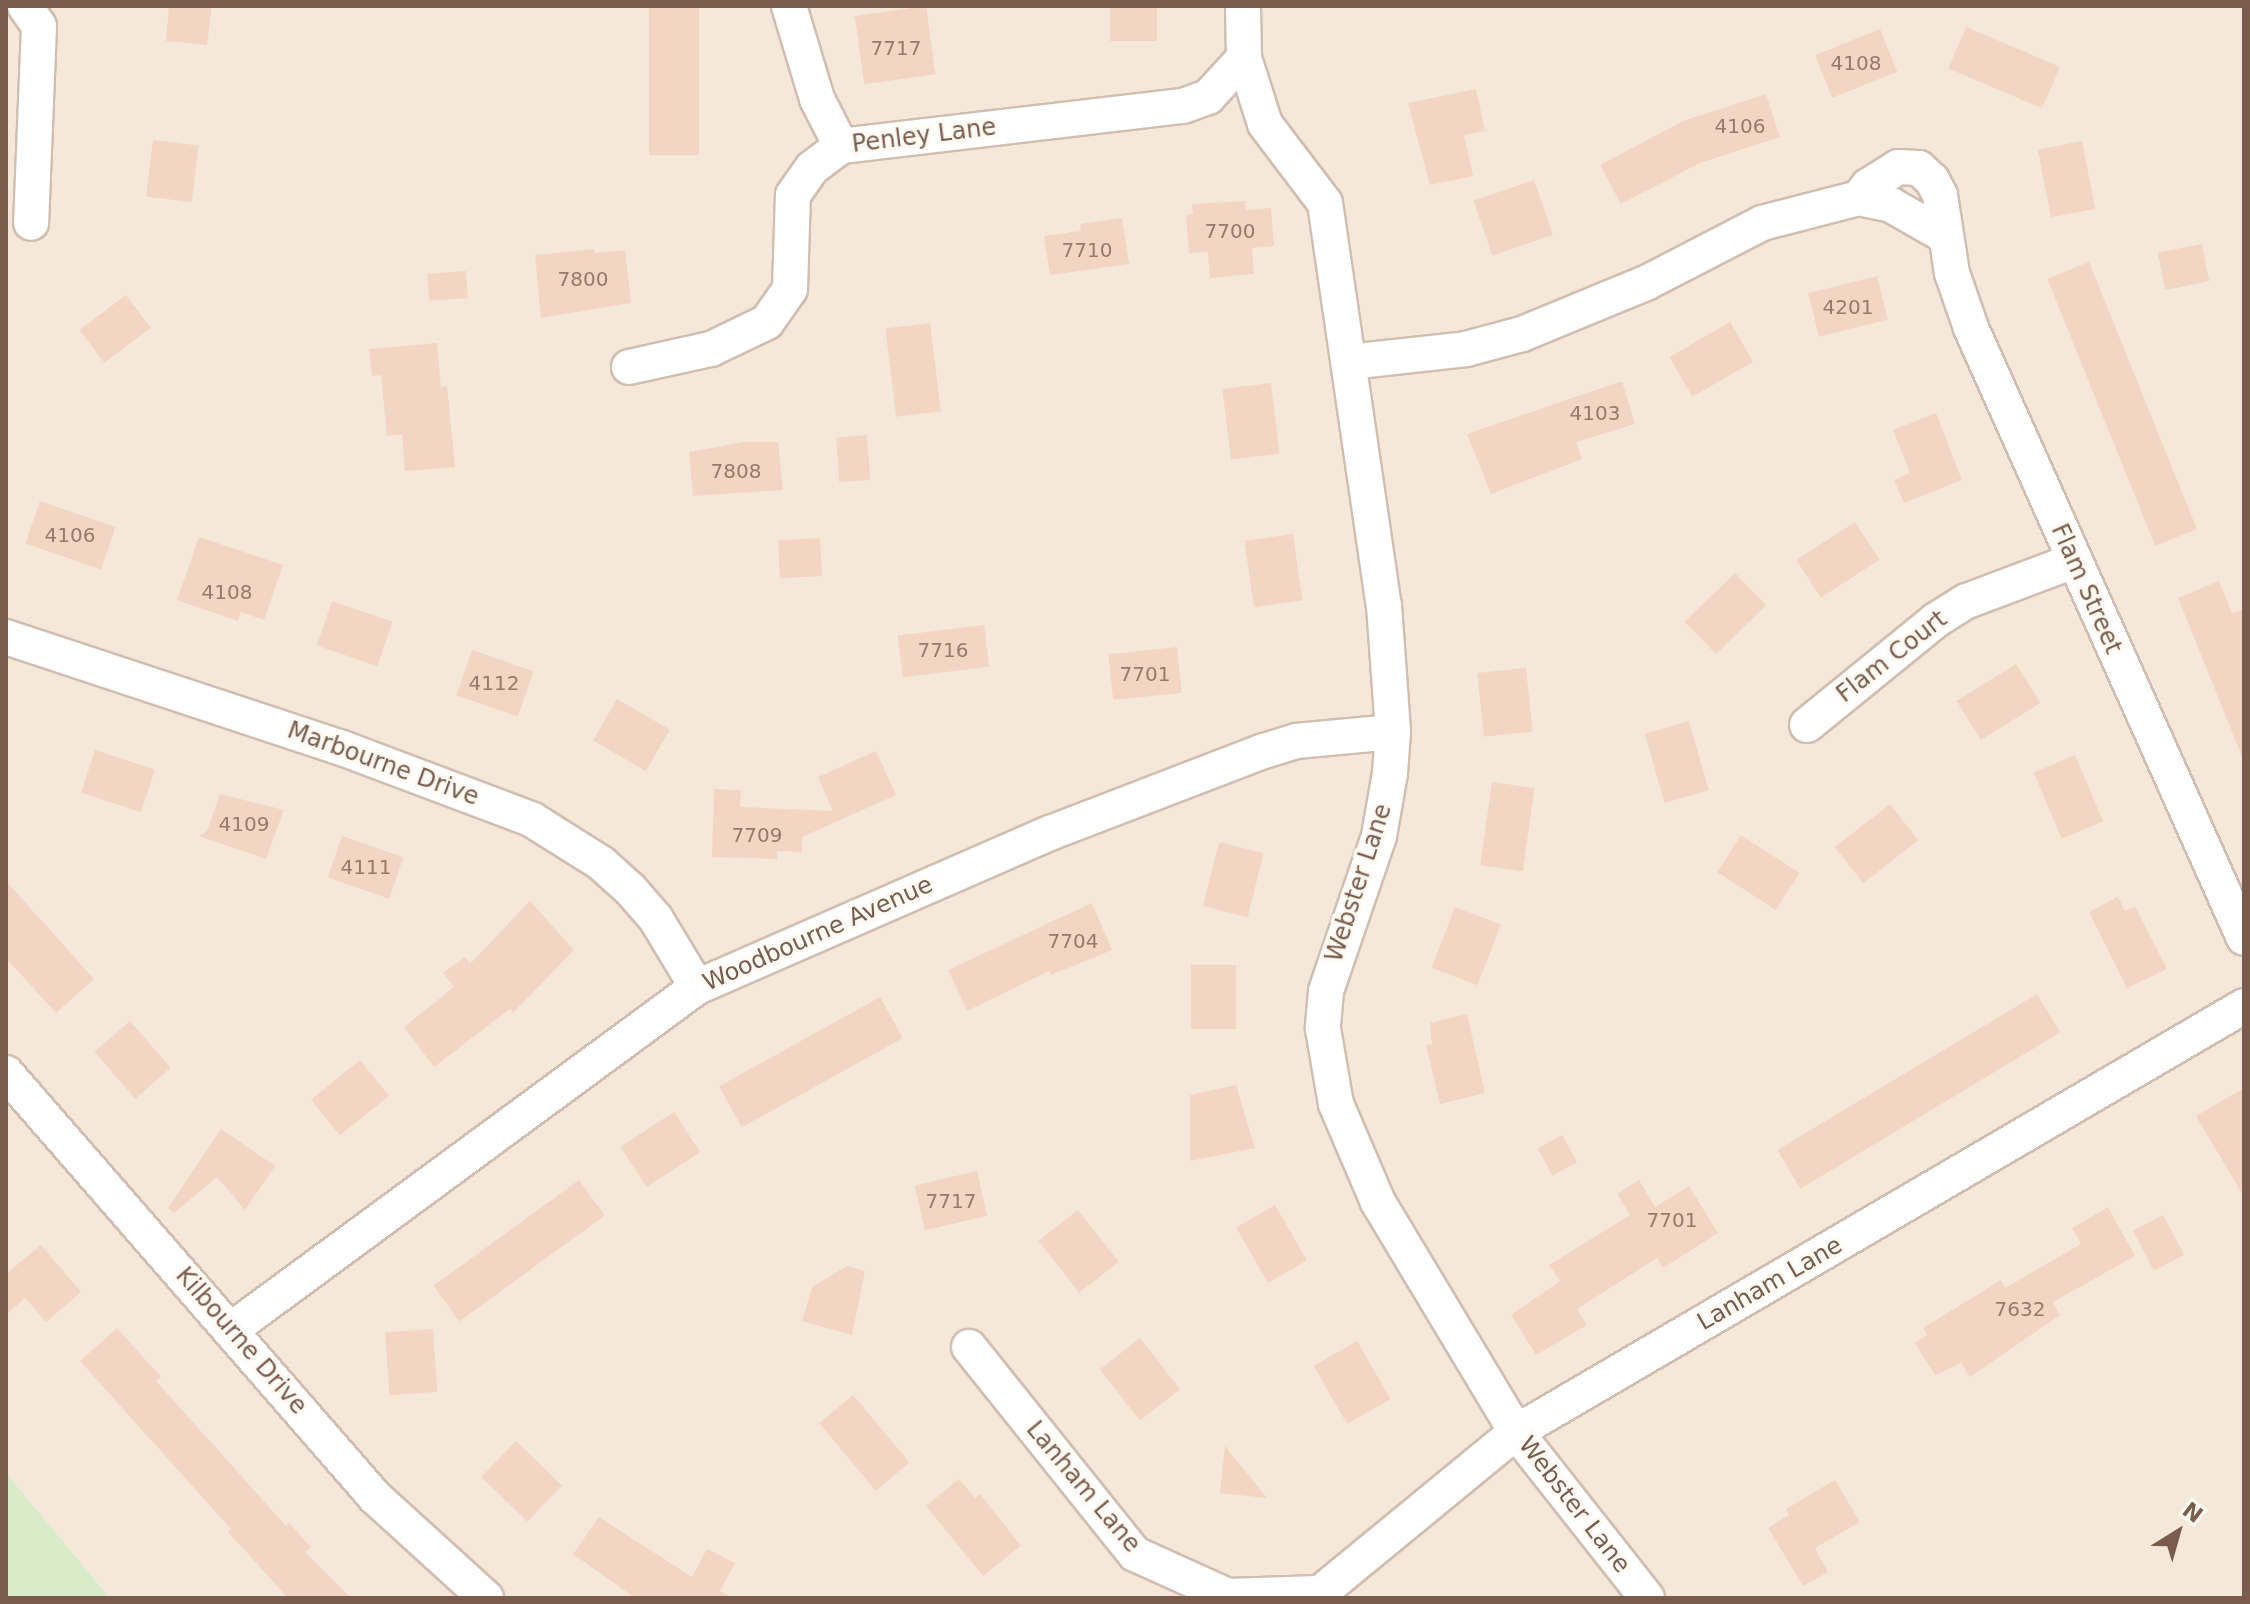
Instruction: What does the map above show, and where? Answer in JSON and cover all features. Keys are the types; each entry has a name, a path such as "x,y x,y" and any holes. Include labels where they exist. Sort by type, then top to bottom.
{"street":[{"path":"789,6 817,99 841,146"},
{"name":"Webster Lane","path":"1243,6 1244,58 1265,124 1325,203 1384,605 1393,732 1379,836 1326,991 1327,1063 1351,1144 1378,1202 1516,1432 1647,1598"},
{"path":"31,223 40,13"},
{"name":"Penley Lane","path":"629,367 711,349 767,322 790,289 793,195 812,168 841,146 1183,106 1208,97 1244,58"},
{"name":"Flam Street","path":"1859,198 1887,172 1919,168 1940,195 1942,234 1971,328 2071,562 2244,938"},
{"name":"Flam Street","path":"1349,362 1466,349 1522,334 1646,283 1762,223 1859,198 1891,205 1942,234"},
{"name":"Flam Court","path":"1807,725 1936,620 1967,601 2071,562"},
{"name":"Marbourne Drive","path":"6,637 342,748 531,819 601,863 630,889 656,919 697,987"},
{"name":"Woodbourne Avenue","path":"232,1329 697,987 1050,833 1264,751 1296,741 1393,732"},
{"name":"Lanham Lane","path":"969,1347 1135,1554 1228,1596 1317,1596 1516,1432 2244,1006"},
{"name":"Kilbourne Drive","path":"6,1073 232,1329 375,1497 486,1598"}],"shaded area":[{"path":"6,6 2244,6 2244,1598 110,1598 6,1473"}],"green space":[{"path":"6,1473 110,1598 6,1598"}],"building":[{"path":"169,6 212,6 207,45 166,41"},
{"path":"649,6 699,6 699,155 649,155"},
{"path":"926,6 936,74 864,84 855,16"},
{"path":"1110,6 1157,6 1157,41 1110,41"},
{"path":"1966,27 2060,67 2042,108 1948,68"},
{"path":"1880,29 1897,72 1832,98 1815,55"},
{"path":"1476,89 1485,131 1464,135 1473,176 1430,185 1408,103"},
{"path":"1766,94 1780,137 1700,163 1621,204 1600,165 1683,121"},
{"path":"153,140 199,146 192,202 146,197"},
{"path":"2082,141 2095,209 2051,217 2038,150"},
{"path":"1534,180 1553,235 1492,256 1473,201"},
{"path":"1245,201 1246,210 1271,208 1274,246 1252,248 1254,274 1210,278 1208,252 1189,253 1186,215 1193,214 1192,204"},
{"path":"1122,218 1129,264 1050,275 1044,236 1081,231 1080,224"},
{"path":"2202,244 2209,281 2165,290 2158,253"},
{"path":"594,249 594,253 625,250 631,303 541,318 535,255"},
{"path":"2089,262 2197,529 2155,546 2047,279"},
{"path":"466,271 468,298 429,301 427,274"},
{"path":"1877,276 1888,320 1819,337 1808,293"},
{"path":"126,295 151,328 104,363 80,330"},
{"path":"1730,322 1753,362 1692,397 1669,357"},
{"path":"930,323 941,411 896,417 885,328"},
{"path":"437,343 441,387 447,386 455,467 405,471 402,434 387,436 381,375 372,376 369,349"},
{"path":"1622,381 1635,424 1576,442 1582,459 1491,494 1467,434"},
{"path":"1271,383 1280,453 1231,459 1222,389"},
{"path":"1936,413 1962,480 1904,503 1894,480 1910,473 1893,430"},
{"path":"867,435 870,480 839,482 836,437"},
{"path":"744,442 778,442 783,490 693,496 689,452"},
{"path":"40,501 116,527 101,570 25,544"},
{"path":"1855,522 1880,560 1821,598 1796,560"},
{"path":"1293,534 1302,600 1254,607 1244,541"},
{"path":"199,537 283,565 264,620 241,612 238,621 177,600"},
{"path":"820,538 822,576 780,578 778,540"},
{"path":"1735,573 1766,605 1716,654 1685,622"},
{"path":"2219,581 2232,613 2244,609 2243,759 2178,598"},
{"path":"332,601 393,622 377,666 317,645"},
{"path":"984,625 989,667 903,677 898,636"},
{"path":"1177,647 1182,693 1113,700 1108,654"},
{"path":"472,650 533,671 518,717 456,695"},
{"path":"2016,664 2040,703 1981,740 1957,701"},
{"path":"1526,668 1533,732 1484,737 1477,673"},
{"path":"617,699 670,730 646,771 593,741"},
{"path":"1689,721 1709,790 1665,803 1645,734"},
{"path":"95,750 155,769 141,812 81,793"},
{"path":"876,751 896,795 802,837 802,852 777,851 777,859 712,857 714,789 741,790 740,807 833,811 818,777"},
{"path":"2075,755 2103,821 2062,839 2034,773"},
{"path":"1492,782 1535,788 1523,871 1480,865"},
{"path":"220,794 284,810 266,859 199,836 207,831"},
{"path":"1890,804 1918,840 1863,883 1835,847"},
{"path":"1741,835 1800,873 1776,910 1717,872"},
{"path":"342,836 403,857 389,899 328,878"},
{"path":"1219,842 1264,853 1248,917 1203,906"},
{"path":"6,881 94,979 56,1013 6,958"},
{"path":"2118,897 2125,911 2135,906 2167,969 2127,988 2089,912"},
{"path":"530,901 574,950 513,1013 510,1009 434,1067 404,1027 454,987 443,973 465,957 470,964"},
{"path":"1092,903 1112,950 1051,975 1049,971 967,1011 948,970"},
{"path":"1455,907 1501,925 1477,985 1432,968"},
{"path":"1191,965 1236,965 1236,1029 1191,1029"},
{"path":"2037,994 2060,1033 1800,1189 1777,1150"},
{"path":"880,997 903,1038 742,1127 719,1086"},
{"path":"1467,1014 1485,1093 1440,1104 1426,1045 1432,1044 1430,1023"},
{"path":"130,1021 171,1068 135,1099 95,1052"},
{"path":"360,1060 389,1096 340,1135 311,1100"},
{"path":"1236,1085 1255,1148 1190,1161 1190,1095"},
{"path":"2244,1088 2244,1197 2196,1116"},
{"path":"674,1112 700,1152 646,1187 620,1147"},
{"path":"221,1129 275,1166 245,1210 217,1177 174,1213 168,1208"},
{"path":"1562,1135 1577,1162 1553,1176 1538,1149"},
{"path":"977,1171 987,1216 925,1230 915,1185"},
{"path":"579,1180 605,1216 459,1321 433,1286"},
{"path":"1639,1180 1655,1207 1689,1186 1718,1233 1663,1268 1657,1258 1577,1309 1587,1325 1536,1355 1511,1315 1560,1281 1549,1265 1630,1215 1617,1194"},
{"path":"1275,1205 1307,1260 1268,1283 1236,1228"},
{"path":"2108,1207 2135,1256 2053,1302 2060,1315 1970,1377 1961,1363 1935,1375 1915,1343 1927,1335 1923,1328 2001,1280 2005,1288 2081,1244 2072,1228"},
{"path":"1078,1210 1119,1262 1079,1293 1039,1241"},
{"path":"2163,1215 2184,1255 2154,1271 2133,1231"},
{"path":"41,1245 81,1292 46,1322 25,1298 6,1315 6,1274"},
{"path":"847,1266 865,1271 852,1335 802,1321 812,1287"},
{"path":"117,1328 161,1377 156,1381 286,1526 289,1523 311,1547 305,1552 351,1598 288,1598 228,1532 231,1529 80,1361"},
{"path":"433,1329 437,1392 390,1395 385,1332"},
{"path":"1140,1338 1180,1389 1140,1421 1100,1369"},
{"path":"1357,1341 1390,1399 1347,1424 1314,1366"},
{"path":"853,1395 910,1462 876,1491 819,1423"},
{"path":"516,1441 562,1485 527,1521 481,1477"},
{"path":"1225,1446 1267,1498 1220,1493"},
{"path":"959,1479 975,1498 980,1494 1021,1546 983,1576 926,1506"},
{"path":"1835,1480 1860,1522 1815,1548 1828,1572 1803,1586 1768,1528 1789,1515 1786,1509"},
{"path":"599,1517 692,1577 707,1549 735,1563 720,1591 733,1598 635,1598 573,1554"}]}
